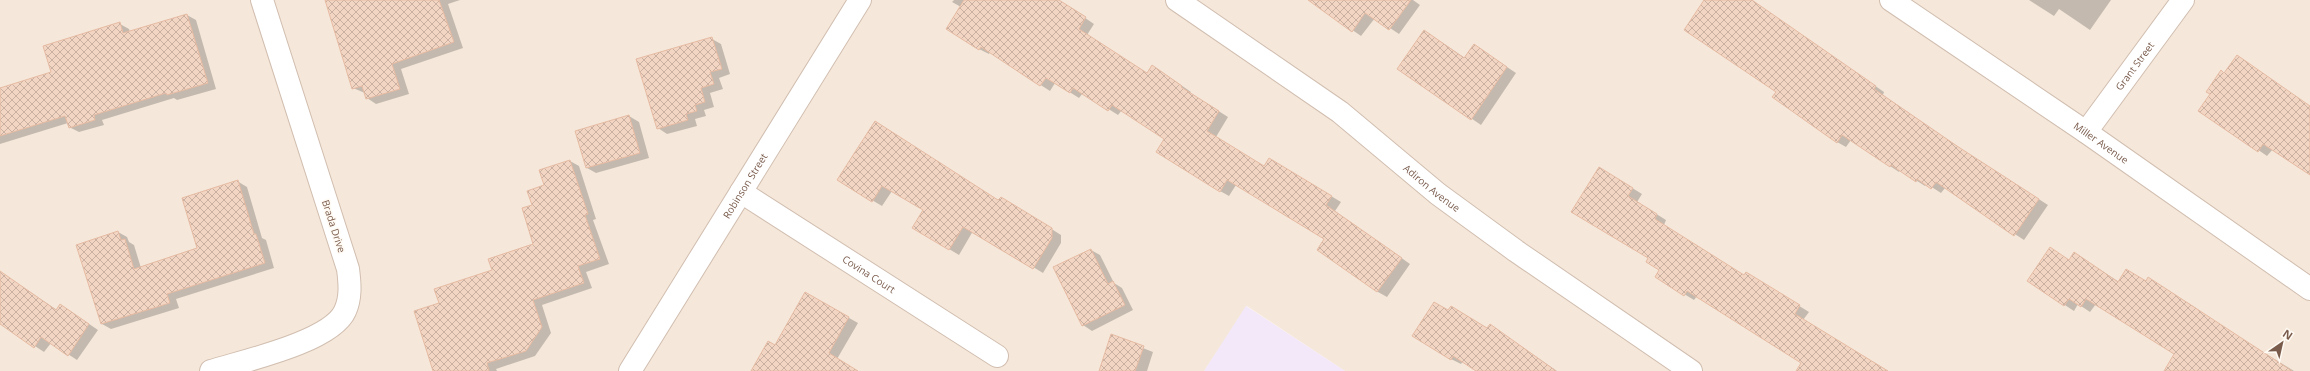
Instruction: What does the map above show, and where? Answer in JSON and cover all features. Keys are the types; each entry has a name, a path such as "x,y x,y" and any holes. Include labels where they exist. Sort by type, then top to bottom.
{"street":[{"name":"Brada Drive","path":"211,371 300,343 325,332 337,323 345,311 350,294 348,269 262,0"},
{"name":"Robinson Street","path":"630,371 860,0"},
{"name":"Adiron Avenue","path":"1177,0 1340,112 1438,194 1516,251 1691,371"},
{"name":"Miller Avenue","path":"1891,0 2086,132 2310,289"},
{"name":"Grant Street","path":"2086,132 2183,0"},
{"name":"Covina Court","path":"742,192 997,356"}],"shaded area":[{"path":"0,0 2310,0 2310,371 1345,371 1247,306 1204,371 0,371"},
{"path":"1246,306 1345,371 1204,371"}],"building":[{"path":"325,0 439,0 454,42 392,64 400,89 366,99 362,86 352,89"},
{"path":"964,0 1059,0 1086,17 1079,29 1147,73 1152,65 1182,86 1181,87 1219,111 1207,131 1264,166 1269,158 1332,196 1326,205 1402,258 1377,292 1317,250 1324,239 1227,180 1220,192 1156,152 1164,139 1112,105 1108,111 1073,88 1070,93 1046,78 1040,86 981,47 979,50 946,29"},
{"path":"1308,0 1411,0 1389,30 1365,13 1352,32"},
{"path":"1704,0 1752,0 1876,86 1874,89 1957,146 2039,199 2014,236 1936,182 1931,189 1917,179 1916,182 1891,165 1890,167 1842,135 1837,143 1772,97 1776,92 1684,30"},
{"path":"187,14 208,83 167,95 166,93 94,115 95,120 69,128 65,116 0,136 0,88 51,72 43,46 120,22 123,33"},
{"path":"1424,30 1464,58 1474,44 1507,67 1471,120 1397,69"},
{"path":"712,37 722,69 710,72 714,84 701,88 705,102 695,105 697,111 686,114 688,120 657,129 636,59"},
{"path":"2237,55 2310,106 2310,175 2263,144 2258,152 2198,111 2210,94 2206,92 2221,70 2224,73"},
{"path":"629,115 640,153 586,168 575,131"},
{"path":"875,121 998,200 1001,197 1052,228 1052,238 1033,269 963,227 949,250 912,228 923,210 882,186 872,202 837,180"},
{"path":"570,160 588,214 585,215 600,259 578,266 584,283 533,300 542,327 526,351 487,363 489,371 433,371 414,311 439,303 434,289 492,270 488,259 533,244 522,208 532,205 527,191 544,185 539,170"},
{"path":"1599,167 1633,188 1628,196 1657,214 1655,219 1744,275 1746,272 1800,305 1795,314 1888,371 1796,371 1801,363 1687,291 1684,296 1655,277 1659,270 1646,262 1648,258 1571,212"},
{"path":"238,180 254,234 256,234 265,263 167,294 170,303 101,324 76,245 118,231 121,240 125,239 134,269 197,248 182,198"},
{"path":"2050,247 2069,260 2074,252 2118,282 2126,269 2146,281 2148,277 2292,371 2164,371 2174,354 2086,299 2081,307 2069,299 2064,306 2027,281"},
{"path":"1091,249 1108,284 1113,281 1125,305 1082,326 1053,267"},
{"path":"0,271 56,310 60,304 89,324 68,356 41,337 34,348 0,324"},
{"path":"805,292 849,317 829,353 858,371 751,371 768,341 775,345"},
{"path":"1434,302 1448,310 1451,306 1487,328 1490,324 1556,371 1476,371 1453,356 1451,360 1412,336"},
{"path":"1111,334 1144,346 1135,371 1099,371"}]}
